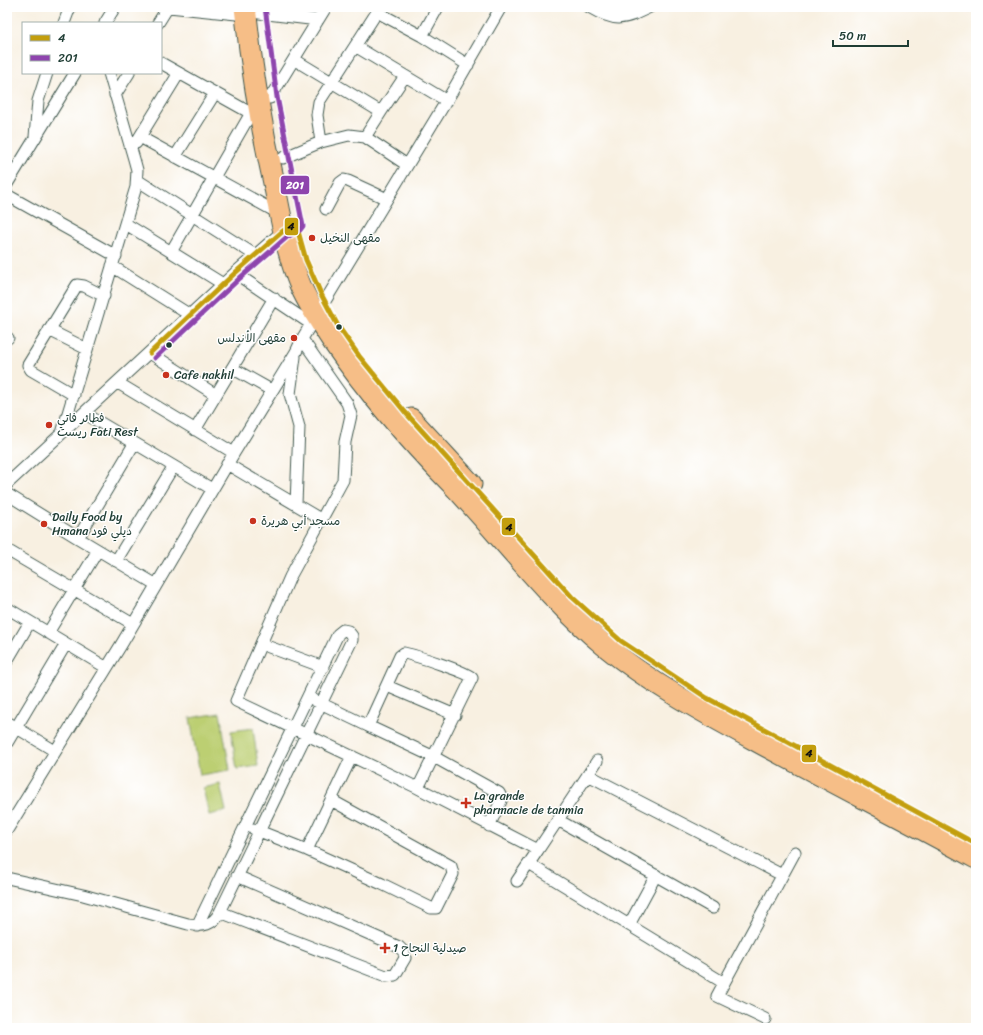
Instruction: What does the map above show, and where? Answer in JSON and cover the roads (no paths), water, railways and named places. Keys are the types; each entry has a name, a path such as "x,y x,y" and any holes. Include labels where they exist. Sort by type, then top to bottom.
{"highway":[{"path":"252,11 283,158 286,223"},
{"path":"252,11 256,116 286,223 301,286 317,315 362,381 424,455 567,611 604,645 654,682 694,706 976,858"},
{"path":"317,315 348,341 382,386 572,597 621,641 707,698 976,844"}],"street":[{"path":"64,22 70,7"},
{"path":"106,22 115,7"},
{"path":"159,22 168,7 252,11 318,20"},
{"path":"270,98 295,60 326,7"},
{"path":"422,36 438,7"},
{"path":"589,7 609,18 620,19 645,8"},
{"path":"7,830 107,668 212,489 447,101 499,8"},
{"path":"321,142 318,106 355,46 373,9 422,36 468,65"},
{"path":"355,46 447,101"},
{"path":"295,60 381,112"},
{"path":"162,64 256,116 214,179 172,252"},
{"path":"132,150 179,73"},
{"path":"35,138 36,112 48,74"},
{"path":"7,184 74,74"},
{"path":"62,434 114,261 135,197 137,180 132,150 109,74"},
{"path":"116,95 128,74"},
{"path":"365,137 405,76"},
{"path":"175,157 215,93"},
{"path":"283,158 321,142 349,135 365,137 407,165"},
{"path":"7,484 255,255 286,223 214,179 140,137"},
{"path":"137,180 255,255"},
{"path":"326,209 340,183 344,180 387,199"},
{"path":"7,195 114,261 190,315"},
{"path":"126,224 223,284"},
{"path":"235,273 274,298 317,315"},
{"path":"74,395 28,367 29,362 77,285 84,286 104,296"},
{"path":"195,430 274,298"},
{"path":"49,330 87,349"},
{"path":"302,339 347,403 351,415 345,442 343,480 290,577 236,701 418,788 538,850"},
{"path":"296,352 290,394 299,427 296,504"},
{"path":"150,353 216,395"},
{"path":"232,368 272,390"},
{"path":"118,383 234,453"},
{"path":"84,414 212,489"},
{"path":"78,538 134,444"},
{"path":"228,464 322,520"},
{"path":"116,561 173,467"},
{"path":"7,494 156,584"},
{"path":"7,550 133,624"},
{"path":"48,633 98,550"},
{"path":"7,608 107,668"},
{"path":"8,659 30,622"},
{"path":"7,878 83,895 197,926 211,923 220,912 352,640 350,632 343,630 339,632 294,728 197,926"},
{"path":"7,744 12,725 66,644"},
{"path":"260,644 322,667"},
{"path":"368,726 400,656 404,654 469,675 472,678 418,788"},
{"path":"387,686 455,715"},
{"path":"308,697 434,757 501,795 501,800 497,811 489,826"},
{"path":"12,725 56,751"},
{"path":"307,850 352,756"},
{"path":"517,881 597,761"},
{"path":"588,775 782,876"},
{"path":"246,825 307,850 431,908 436,908 453,874 451,866 331,800"},
{"path":"558,820 713,908"},
{"path":"765,1019 717,996 795,852"},
{"path":"529,864 724,983"},
{"path":"628,925 656,875"},
{"path":"220,912 386,976 396,974 405,958 404,952 399,947 237,876"}],"place":[{"name":"مقهى النخيل","path":"312,238"},
{"name":"مقهى الأندلس","path":"294,338"},
{"name":"Cafe nakhil","path":"166,375"},
{"name":"فطائر فاتي ريست Fati Rest","path":"49,425"},
{"name":"مسجد أبي هريرة","path":"253,521"},
{"name":"Daily Food by Hmana ديلي فود","path":"44,524"},
{"name":"La grande pharmacie de tanmia","path":"466,803"},
{"name":"صيدلية النجاح 1","path":"385,948"}]}
